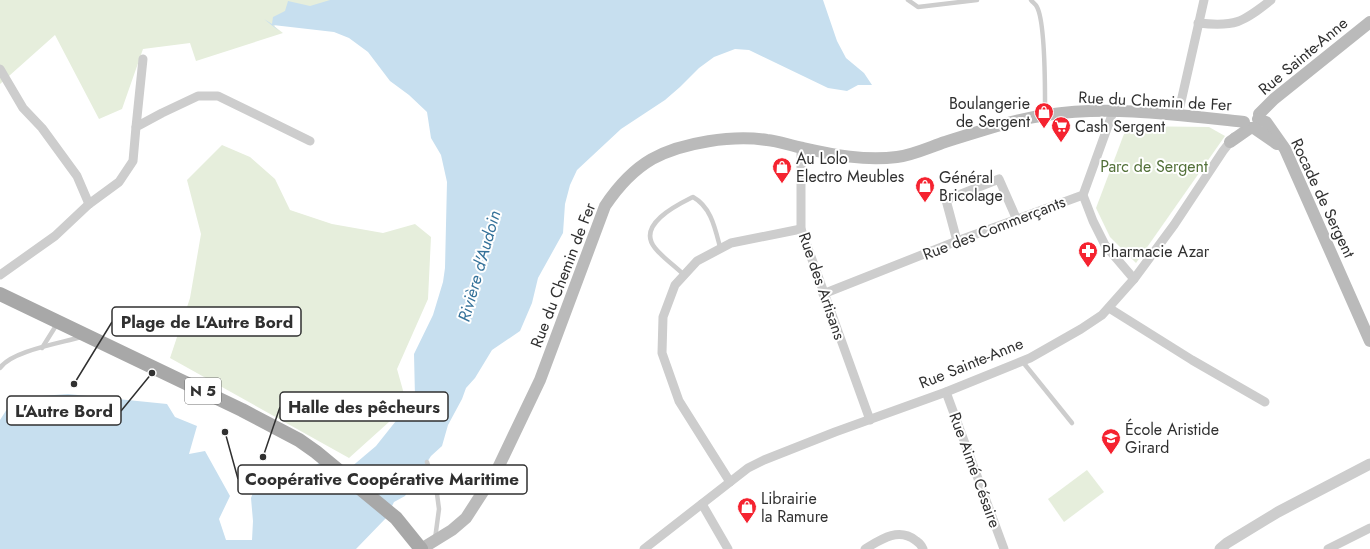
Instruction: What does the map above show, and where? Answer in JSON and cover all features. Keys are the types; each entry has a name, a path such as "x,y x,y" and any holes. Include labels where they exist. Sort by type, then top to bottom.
{"main road":[{"name":"Rue Sainte-Anne","path":"1230,142 1274,100 1368,27"},
{"name":"Rue du Chemin de Fer","path":"421,549 466,518 497,470 540,380 605,206 617,188 653,159 705,142 744,138 769,140 801,148 852,157 873,159 899,157 986,129 1045,115 1113,112 1252,120"},
{"name":"Rocade de Sergent","path":"1252,120 1285,149 1364,322 1370,341"},
{"name":"N 5","path":"0,294 275,427 316,452 357,485 396,518 421,549"}],"street":[{"path":"1178,115 1204,0"},
{"path":"1198,23 1220,25 1235,24 1271,0"},
{"path":"0,275 55,236 89,204 119,182 133,161 143,59"},
{"path":"0,69 23,108 42,128 77,176 89,204"},
{"path":"136,127 198,96 218,96 310,141"},
{"name":"Rue des Commerçants","path":"823,294 957,241 1083,195 1113,112"},
{"name":"Rue Sainte-Anne","path":"644,549 748,468 764,460 946,392 1022,361 1071,336 1102,315 1134,279 1230,142"},
{"name":"Rue des Artisans","path":"801,148 801,229 823,294 870,420"},
{"path":"957,241 946,200 999,179 1017,220"},
{"path":"1083,195 1093,221 1105,245 1134,279"},
{"path":"730,482 679,401 662,353 663,317 675,285 697,261 720,247 730,243 801,229"},
{"path":"1109,308 1192,360 1265,402"},
{"name":"Rue Aimé Césaire","path":"946,392 1004,549"},
{"path":"1224,548 1278,512 1370,464"},
{"path":"702,504 728,549"},
{"path":"1328,549 1370,528"},
{"path":"865,549 892,534 908,535 922,545 923,549"}],"lane":[{"path":"908,0 918,7 977,0"},
{"path":"1031,0 1037,7 1041,24 1045,80 1045,115"},
{"path":"684,275 655,248 650,240 649,231 661,218 693,197 708,210 720,247"},
{"path":"42,348 59,322"},
{"path":"0,368 2,364 15,356 88,336"},
{"path":"1022,361 1072,423"},
{"path":"427,462 437,494 439,509 435,540"}],"green space":[{"path":"0,0 355,0 298,9 274,26 283,33 196,61 190,43 143,49 122,109 99,119 55,35 0,84"},
{"name":"Parc de Sergent","path":"1127,126 1209,127 1225,136 1136,263 1110,237 1096,208"},
{"path":"222,145 250,157 275,179 290,210 332,224 383,233 415,224 431,237 428,299 397,369 404,394 389,422 349,458 170,358 190,298 201,234 187,180"},
{"path":"1087,470 1104,492 1064,522 1048,499"}],"water":[{"name":"Rivière d'Audoin","path":"330,0 823,0 837,41 846,58 864,73 872,85 858,85 847,91 828,88 749,50 735,49 714,57 699,68 665,100 621,129 577,170 570,185 565,204 563,233 538,278 532,303 520,331 492,350 475,378 466,388 462,399 448,425 442,446 431,456 405,496 394,502 386,518 356,549 0,549 0,420 14,398 68,394 167,404 175,417 197,426 189,454 205,451 230,496 219,519 226,540 252,540 253,521 251,498 259,477 294,480 319,463 350,468 376,446 415,397 414,354 433,315 443,282 445,268 447,182 441,155 431,138 427,112 409,95 390,81 368,52 349,38 334,32 273,25 279,31 264,19 272,24 273,17 285,11 288,1 310,6"}],"place":[{"name":"Boulangerie de Sergent","path":"1044,129"},
{"name":"Cash Sergent","path":"1061,143"},
{"name":"Au Lolo Electro Meubles","path":"782,184"},
{"name":"Général Bricolage","path":"925,203"},
{"name":"Pharmacie Azar","path":"1088,268"},
{"name":"L'Autre Bord","path":"152,373"},
{"name":"Plage de L'Autre Bord","path":"74,384"},
{"name":"Coopérative Coopérative Maritime","path":"225,432"},
{"name":"École Aristide Girard","path":"1111,455"},
{"name":"Halle des pêcheurs","path":"263,457"},
{"name":"Librairie la Ramure","path":"747,524"}]}
